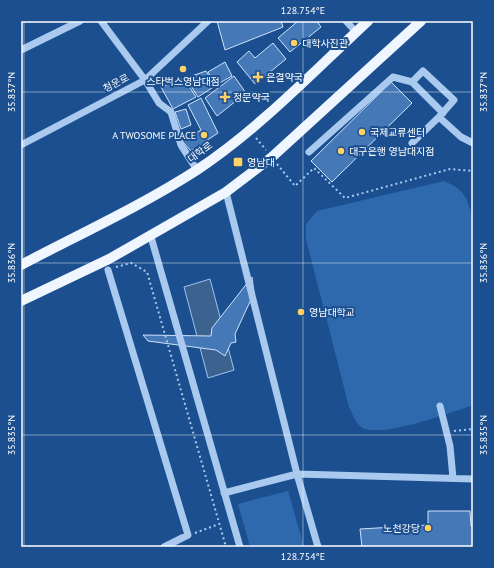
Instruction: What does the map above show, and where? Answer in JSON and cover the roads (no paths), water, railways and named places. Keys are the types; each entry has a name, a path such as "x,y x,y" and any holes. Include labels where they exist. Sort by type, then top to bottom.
{"main road":[{"name":"대학로","path":"21,265 140,204 197,170 250,131 368,21"},
{"path":"21,302 109,260 151,237 226,192 272,157 421,21"}],"street":[{"path":"21,50 80,21"},
{"path":"101,21 145,80 159,103 171,112 180,145 197,170"},
{"name":"청운로","path":"21,145 145,80 208,21"},
{"path":"346,21 356,32"},
{"path":"412,82 423,70 454,100 412,143"},
{"path":"309,152 393,76 412,82 461,137 473,143"},
{"path":"226,192 297,474 318,547"},
{"path":"151,237 240,547"},
{"path":"108,270 188,535 164,547"},
{"path":"440,406 446,432 453,478"},
{"path":"224,493 297,474 473,479"}],"place":[{"name":"대학사진관","path":"294,43"},
{"name":"스타벅스영남대점","path":"183,69"},
{"name":"은결약국","path":"258,77"},
{"name":"정문약국","path":"225,97"},
{"name":"국제교류센터","path":"362,132"},
{"name":"A TWOSOME PLACE","path":"204,135"},
{"name":"대구은행 영남대지점","path":"341,151"},
{"name":"영남대","path":"238,162"},
{"name":"영남대학교","path":"301,312"},
{"name":"노천강당","path":"428,528"}]}
